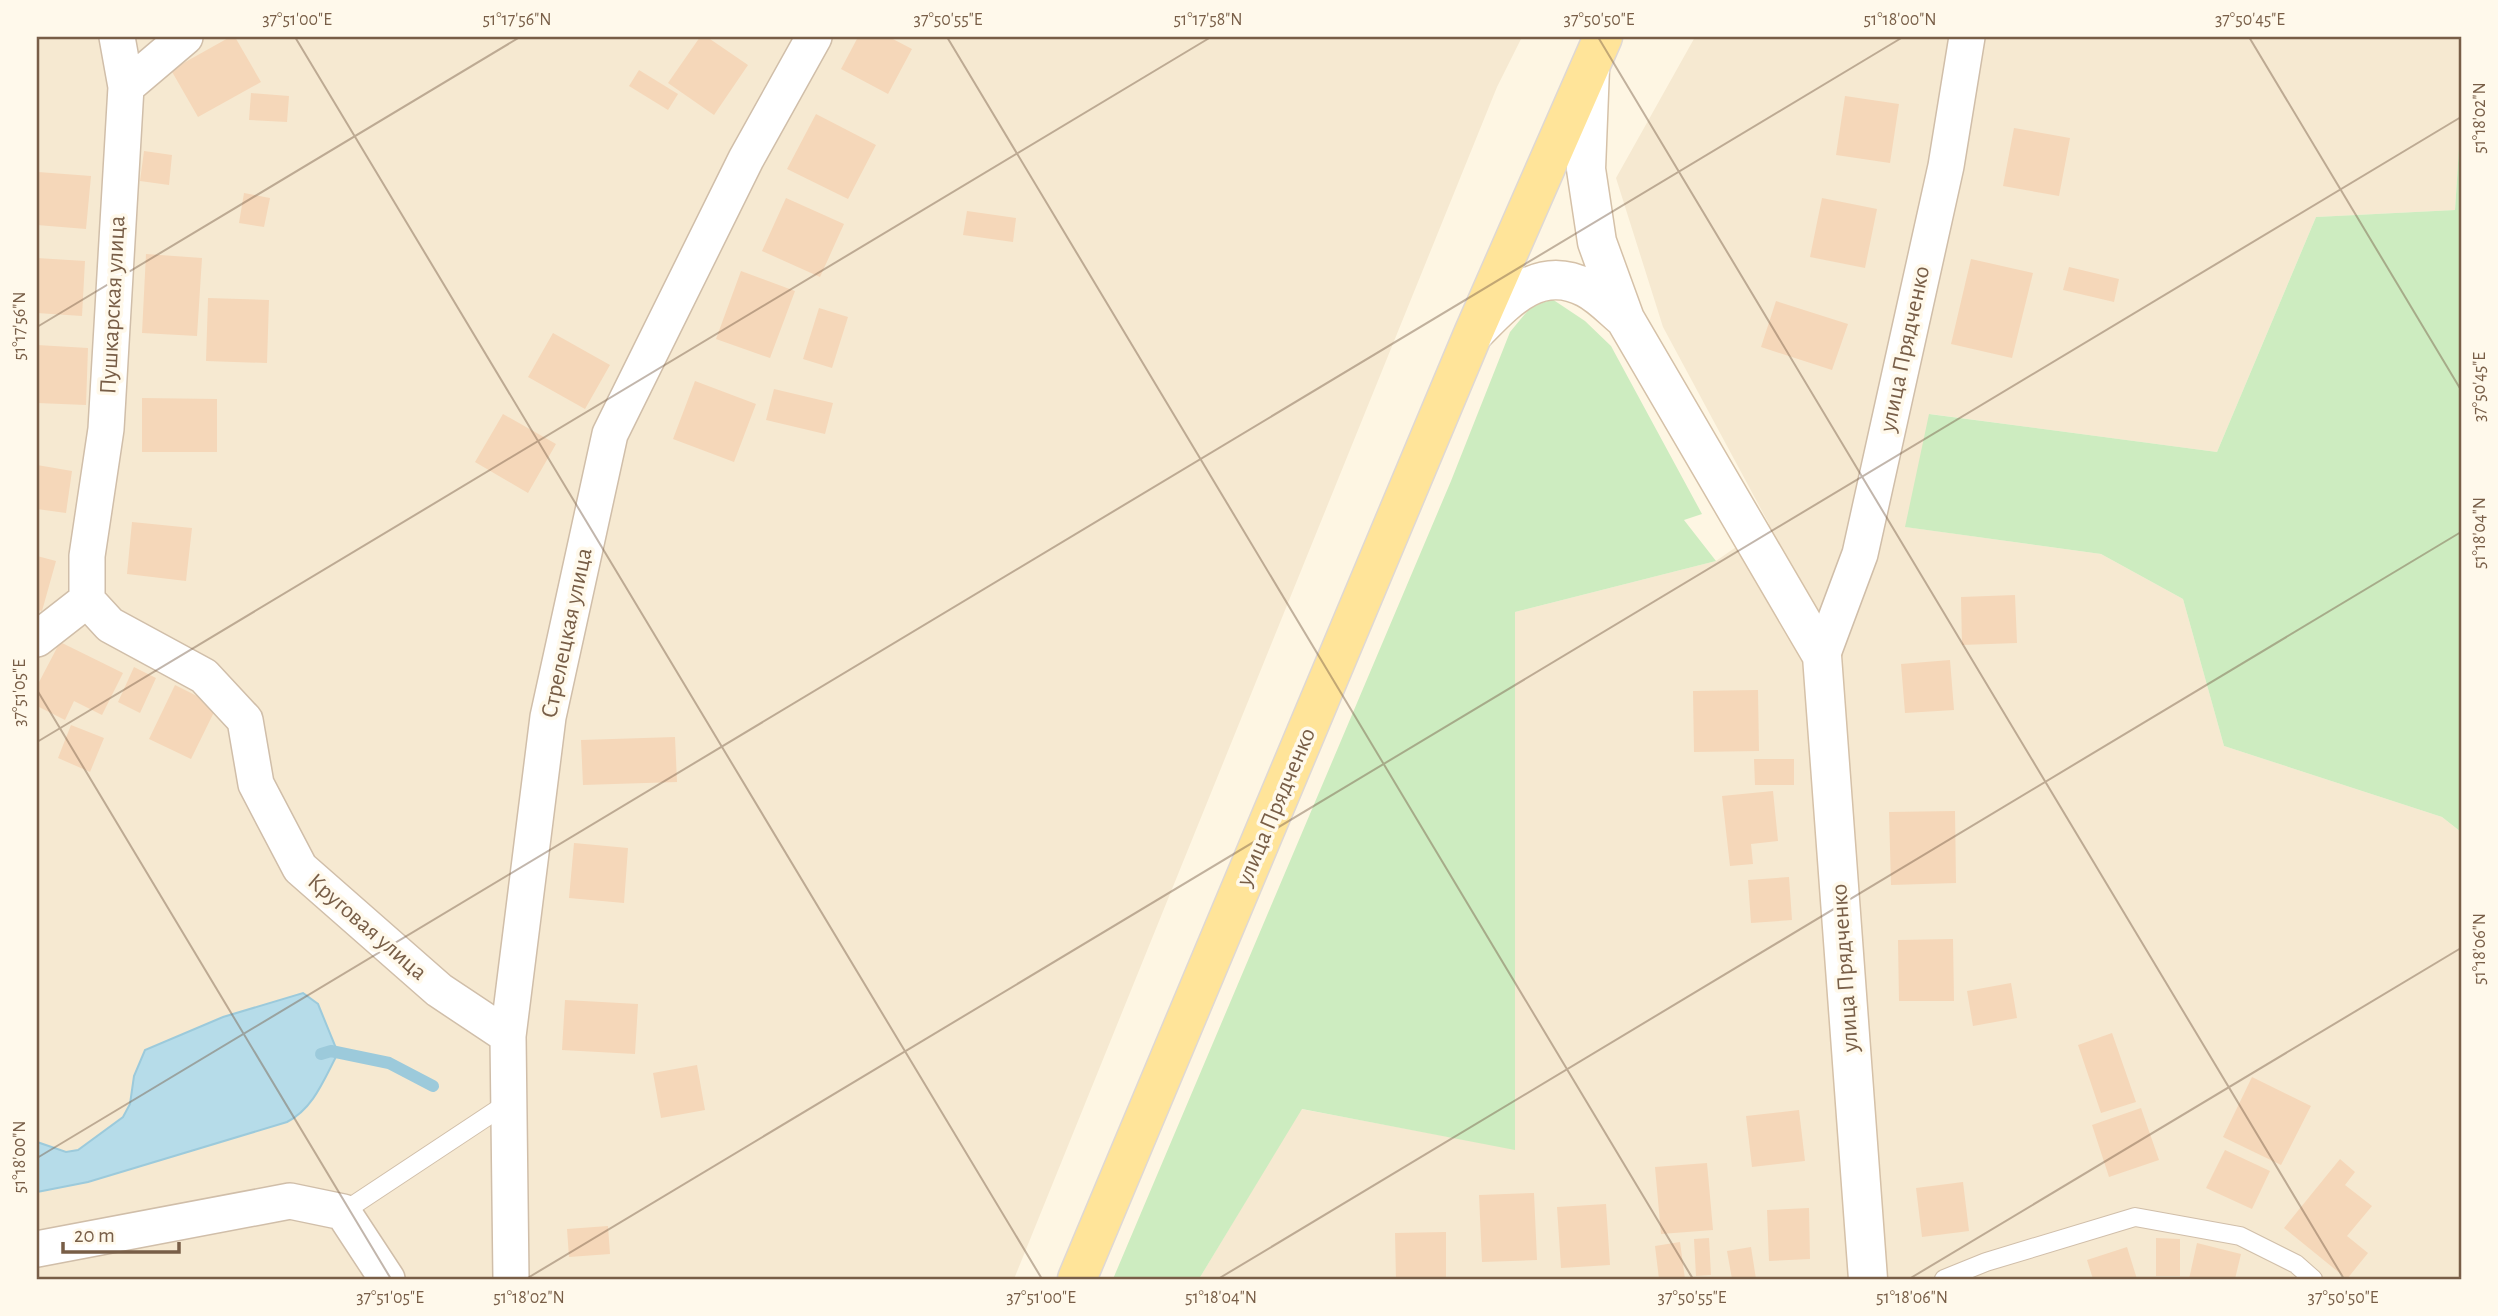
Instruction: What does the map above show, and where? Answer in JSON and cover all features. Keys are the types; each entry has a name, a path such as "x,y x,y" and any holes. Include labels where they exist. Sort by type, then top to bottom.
{"main road":[{"name":"улица Прядченко","path":"1077,1279 1473,334 1597,51"}],"street":[{"name":"Пушкарская улица","path":"87,600 86,556 106,429 126,87 117,37"},
{"path":"126,87 185,37"},
{"name":"Стрелецкая улица","path":"511,1279 508,1036 548,717 610,434 746,159 814,37"},
{"name":"улица Прядченко","path":"1868,1279 1822,656 1860,554 1945,166 1967,37"},
{"name":"улица Прядченко","path":"1597,51 1586,169 1597,242 1625,319 1822,656"},
{"name":"улица Прядченко","path":"1473,334 1515,291 1553,280 1586,288 1625,319"},
{"path":"37,639 87,600"},
{"name":"Круговая улица","path":"87,600 110,625 204,676 245,720 256,784 300,868 439,990 508,1036"},
{"path":"37,1249 290,1201 343,1212 387,1279"}],"lane":[{"path":"343,1212 509,1102"},
{"path":"1944,1279 1986,1262 2135,1217 2240,1236 2296,1264 2313,1279"}],"shaded area":[{"path":"37,37 1522,37 1497,87 1014,1279 37,1279"},
{"path":"1695,37 2461,37 2461,118 2455,210 2316,217 2217,452 1930,414 1906,527 2101,554 2183,599 2224,746 2442,817 2461,832 2461,1279 1199,1279 1301,1109 1514,1149 1515,612 1716,561 1769,524 1663,327 1616,178"}],"green space":[{"path":"2461,118 2461,832 2442,817 2224,746 2183,599 2101,554 1905,527 1929,414 2217,452 2316,217 2455,210"},
{"path":"1552,299 1585,321 1611,346 1702,514 1684,520 1716,561 1515,612 1515,1150 1302,1109 1199,1279 1113,1279 1451,481 1510,332 1530,308"}],"water":[{"path":"303,993 318,1004 338,1053 311,1101 296,1116 287,1122 88,1182 37,1192 37,1142 66,1152 78,1150 123,1117 130,1104 134,1076 145,1050 223,1017"}],"building":[{"path":"230,37 235,37 261,82 198,117 171,70"},
{"path":"700,37 707,37 748,65 714,115 668,83"},
{"path":"858,37 889,37 912,49 888,94 841,69"},
{"path":"639,70 678,94 668,110 629,86"},
{"path":"251,93 289,96 287,122 249,120"},
{"path":"1845,96 1899,104 1890,163 1836,155"},
{"path":"816,114 876,145 848,199 787,169"},
{"path":"2014,128 2070,138 2059,196 2003,186"},
{"path":"144,151 172,155 169,185 140,181"},
{"path":"38,172 91,176 86,229 37,225"},
{"path":"244,193 270,198 264,227 239,223"},
{"path":"786,198 844,224 820,277 762,251"},
{"path":"1822,198 1877,209 1865,268 1810,257"},
{"path":"967,211 1016,218 1013,242 963,235"},
{"path":"146,254 202,258 197,336 142,333"},
{"path":"37,258 85,261 82,316 37,313"},
{"path":"1971,259 2033,273 2012,358 1951,344"},
{"path":"2069,267 2119,279 2114,302 2063,290"},
{"path":"741,271 795,291 770,358 716,339"},
{"path":"208,298 269,300 267,363 206,361"},
{"path":"1776,301 1848,324 1832,370 1761,347"},
{"path":"819,308 848,317 832,368 803,359"},
{"path":"553,333 610,365 585,409 528,377"},
{"path":"37,345 88,348 86,405 37,403"},
{"path":"695,381 756,404 734,462 673,439"},
{"path":"774,389 833,403 825,434 766,420"},
{"path":"142,398 217,399 217,452 142,452"},
{"path":"503,414 556,444 528,493 475,462"},
{"path":"37,465 72,471 66,513 37,509"},
{"path":"132,522 192,528 186,581 127,574"},
{"path":"37,556 56,561 42,611 37,610"},
{"path":"2015,595 2017,643 1962,645 1961,597"},
{"path":"60,642 123,673 102,715 74,701 65,720 37,706 37,686"},
{"path":"1950,660 1954,710 1905,713 1901,664"},
{"path":"134,667 156,678 140,713 118,702"},
{"path":"175,685 217,706 191,759 149,739"},
{"path":"1758,690 1759,751 1694,752 1693,691"},
{"path":"71,725 104,738 90,772 58,758"},
{"path":"675,737 677,782 583,785 581,740"},
{"path":"1754,759 1794,759 1794,785 1755,785"},
{"path":"1773,791 1778,841 1751,844 1753,864 1730,866 1722,796"},
{"path":"1955,811 1956,883 1891,885 1889,812"},
{"path":"574,843 628,848 624,903 569,898"},
{"path":"1789,877 1792,920 1751,923 1748,880"},
{"path":"1953,939 1954,1001 1899,1001 1898,940"},
{"path":"2011,983 2017,1018 1973,1026 1967,991"},
{"path":"565,1000 638,1004 635,1054 562,1050"},
{"path":"2112,1033 2136,1102 2101,1113 2078,1045"},
{"path":"697,1065 705,1110 661,1118 653,1073"},
{"path":"2252,1077 2311,1106 2281,1165 2223,1137"},
{"path":"2141,1108 2159,1160 2109,1177 2092,1125"},
{"path":"1799,1110 1805,1161 1752,1167 1746,1116"},
{"path":"2225,1150 2270,1171 2252,1209 2206,1188"},
{"path":"2340,1159 2355,1172 2345,1185 2372,1206 2347,1236 2368,1253 2347,1279 2284,1228"},
{"path":"1707,1163 1713,1230 1661,1234 1655,1167"},
{"path":"1963,1182 1969,1231 1922,1237 1916,1188"},
{"path":"1534,1193 1537,1260 1482,1262 1479,1195"},
{"path":"1606,1204 1610,1265 1561,1268 1557,1207"},
{"path":"1809,1208 1810,1259 1769,1261 1767,1210"},
{"path":"608,1226 610,1254 569,1257 567,1229"},
{"path":"1446,1232 1446,1279 1396,1279 1395,1233"},
{"path":"1709,1238 1711,1275 1696,1276 1694,1239"},
{"path":"2156,1238 2180,1239 2180,1276 2156,1276"},
{"path":"1680,1242 1685,1279 1659,1279 1655,1246"},
{"path":"2197,1243 2241,1254 2235,1279 2189,1279"},
{"path":"1751,1247 1756,1279 1732,1279 1727,1251"},
{"path":"2127,1247 2137,1279 2093,1279 2087,1260"}],"waterway":[{"path":"321,1054 331,1051 389,1063 433,1086"}]}
